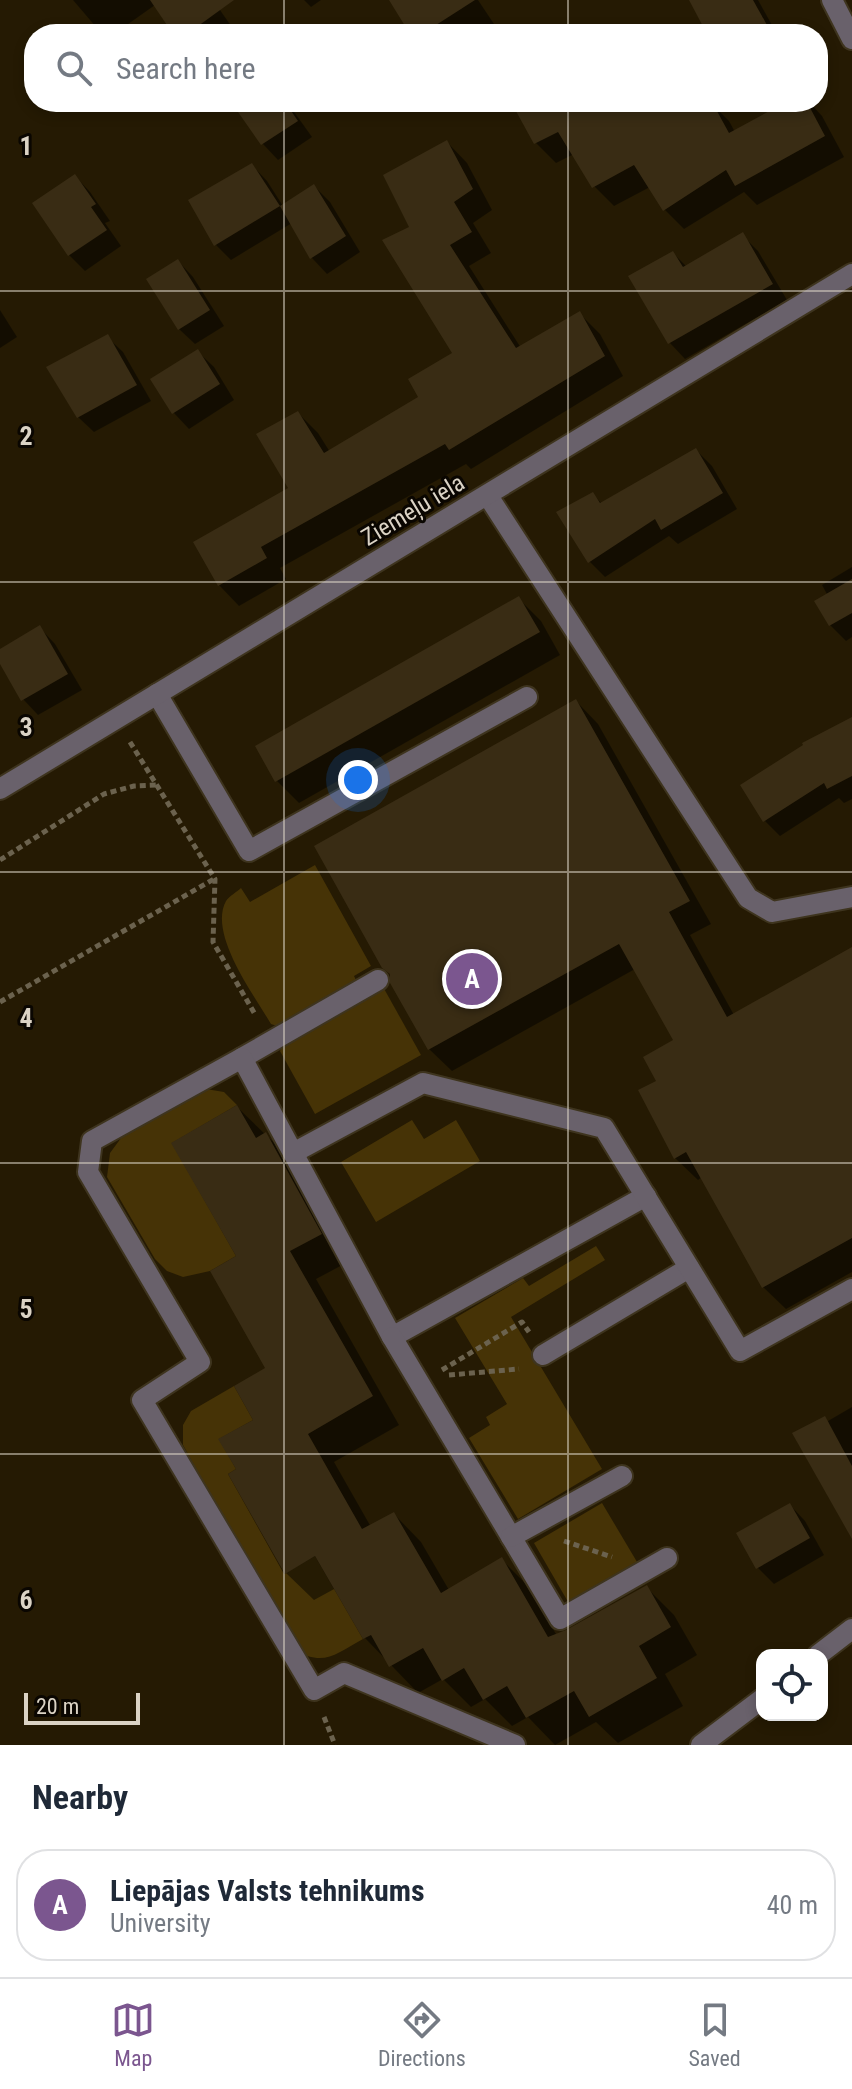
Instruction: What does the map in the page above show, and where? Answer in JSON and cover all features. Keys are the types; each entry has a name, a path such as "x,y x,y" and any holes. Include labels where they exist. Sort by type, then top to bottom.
{"street":[{"path":"832,0 852,39"},
{"name":"Ziemeļu iela","path":"0,789 852,274"},
{"path":"488,496 748,898 772,912 852,897"},
{"path":"157,694 249,851 527,697"},
{"path":"378,980 92,1141 88,1172 200,1362 142,1400 314,1690 344,1673 515,1745"},
{"path":"242,1058 392,1337 520,1533 560,1619 667,1558"},
{"path":"293,1153 423,1083 604,1128 740,1351 852,1289"},
{"path":"392,1337 646,1196"},
{"path":"543,1355 689,1268"},
{"path":"520,1533 622,1476"},
{"path":"826,1649 852,1629"},
{"path":"701,1745 756,1704"}],"path":[{"path":"115,719 215,879 213,942 270,1041"},
{"path":"0,860 104,794 134,786 156,785"},
{"path":"0,1002 215,879"},
{"path":"522,1322 543,1355 549,1366 432,1377 522,1322"},
{"path":"520,1533 647,1569"}],"shaded area":[{"path":"315,865 371,966 354,976 358,984 280,1027 271,1024 235,964 223,930 222,915 226,901 241,888 250,902"},
{"path":"382,985 421,1055 315,1114 280,1051 289,1037"},
{"path":"206,1089 224,1092 237,1105 172,1143 236,1256 210,1271 183,1277 167,1271 155,1259 107,1177 110,1153 124,1134"},
{"path":"412,1120 424,1139 456,1120 480,1161 376,1222 341,1162"},
{"path":"596,1246 605,1260 511,1317 602,1469 518,1519 469,1438 490,1425 486,1417 507,1404 455,1318 523,1278 529,1286"},
{"path":"234,1386 253,1420 219,1439 236,1469 228,1474 284,1574 315,1556 363,1639 337,1654 314,1658 294,1650 183,1445 183,1425 191,1411"},
{"path":"602,1503 640,1567 571,1607 534,1543"}],"building":[{"path":"150,0 234,0 201,24 166,24"},
{"path":"389,0 475,0 438,24 404,24"},
{"path":"689,0 753,0 766,24 702,24"},
{"path":"238,112 292,112 298,121 261,145"},
{"path":"516,112 717,112 729,133 768,112 812,112 825,136 735,186 726,170 663,211 634,165 592,188 558,132 534,144"},
{"path":"447,140 473,189 454,202 472,232 450,245 516,348 580,311 605,356 449,450 445,444 261,547 267,558 218,586 193,542 288,488 256,434 298,411 324,453 418,397 408,379 452,353 382,240 409,227 383,175"},
{"path":"252,163 280,206 214,246 188,200"},
{"path":"75,174 96,204 91,207 107,230 68,256 32,203"},
{"path":"314,184 346,236 310,259 280,206"},
{"path":"743,232 773,284 668,344 628,276 673,251 683,267"},
{"path":"178,259 210,310 178,330 146,279"},
{"path":"108,334 137,385 77,418 46,367"},
{"path":"198,349 220,384 172,414 150,379"},
{"path":"696,448 723,493 661,530 655,519 588,563 556,512 593,492 600,503"},
{"path":"852,579 852,613 829,626 814,601"},
{"path":"519,596 540,632 275,782 255,746"},
{"path":"40,625 68,674 21,701 0,664 0,649"},
{"path":"576,699 690,901 669,912 727,1017 852,947 852,1238 762,1288 686,1152 674,1159 638,1090 656,1081 643,1057 673,1040 619,944 428,1050 390,983 390,974 382,968 314,846"},
{"path":"852,717 852,776 827,789 824,783 763,822 740,785 802,743"},
{"path":"237,1105 256,1138 266,1132 322,1234 290,1251 373,1396 308,1434 362,1529 394,1512 441,1593 502,1557 548,1637 647,1585 671,1627 639,1646 657,1678 589,1717 574,1691 526,1718 507,1686 483,1700 464,1668 442,1681 423,1648 389,1667 371,1635 363,1639 315,1556 285,1574 228,1474 236,1469 218,1439 253,1420 234,1386 265,1368 210,1271 236,1256 171,1143"},
{"path":"825,1416 852,1466 852,1539 792,1433"},
{"path":"790,1503 810,1538 756,1569 736,1533"}],"place":[{"name":"Liepājas Valsts tehnikums","path":"472,979"}]}
